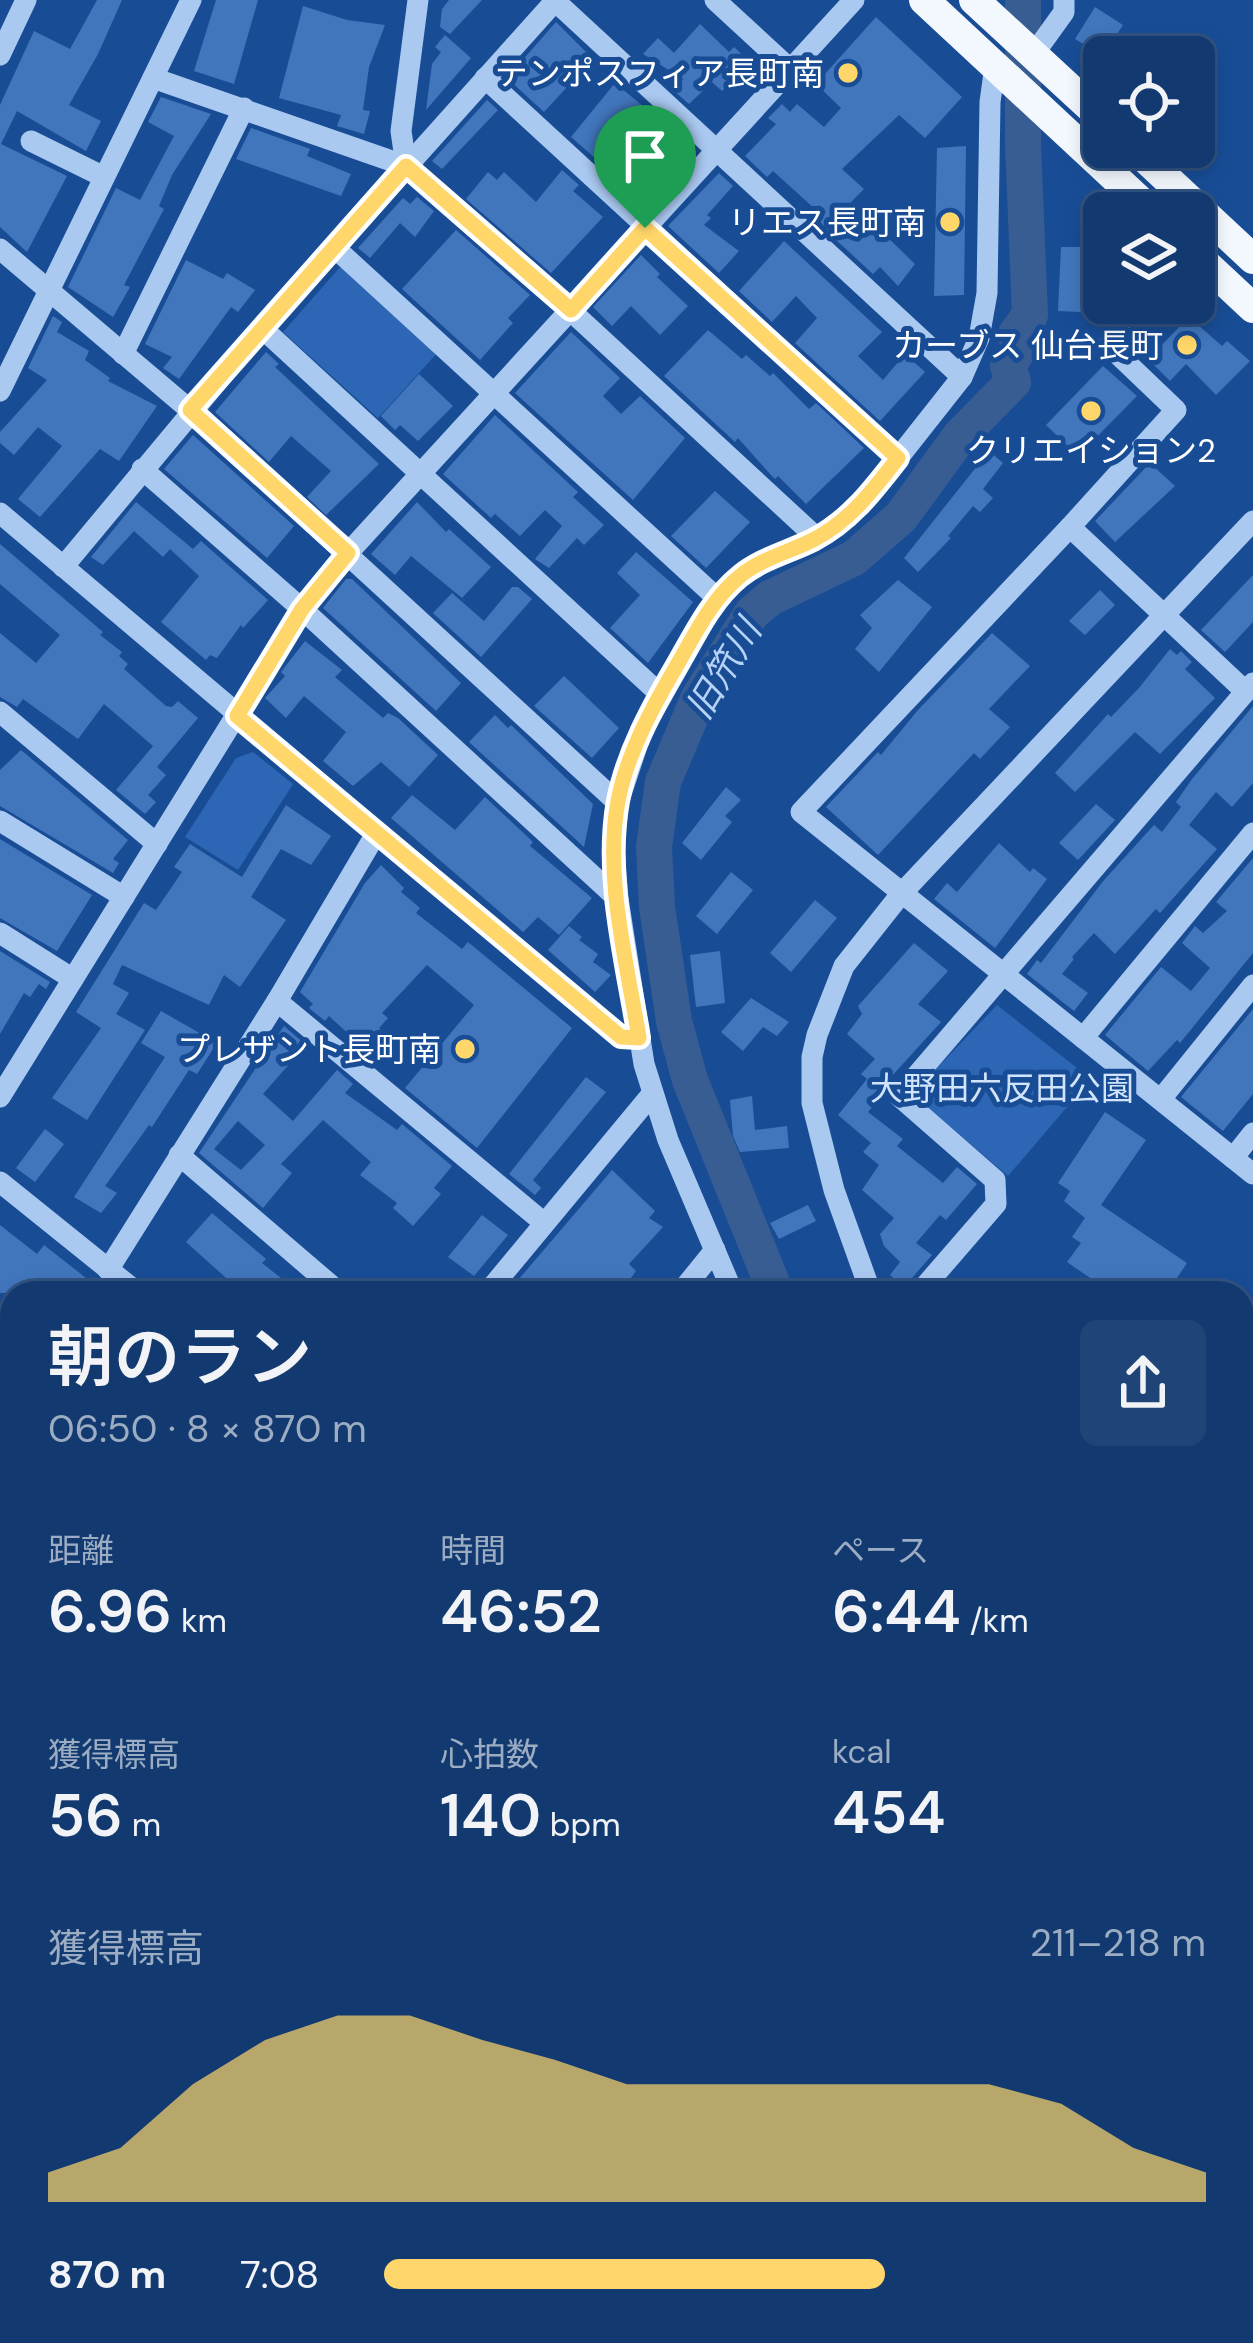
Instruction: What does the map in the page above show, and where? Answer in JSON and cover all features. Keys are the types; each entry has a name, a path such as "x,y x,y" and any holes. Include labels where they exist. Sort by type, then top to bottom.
{"main road":[{"path":"924,0 1131,192"},
{"path":"984,10 1083,101"},
{"path":"1155,168 1253,260"},
{"path":"1215,273 1253,308"}],"street":[{"path":"0,55 26,0"},
{"path":"0,391 191,0"},
{"path":"63,566 190,410 555,0 962,377"},
{"path":"715,0 791,70"},
{"path":"2,1090 302,609 854,0"},
{"path":"1039,61 1064,12 1064,0"},
{"path":"406,166 401,131 412,1"},
{"path":"728,1281 652,1094 639,1038 617,899 618,803 627,767 661,695 717,598 750,568 817,538 861,506 962,377 979,338 987,292 990,102 999,70"},
{"path":"152,78 406,166 571,310 817,538"},
{"path":"485,78 898,458"},
{"path":"123,353 244,108"},
{"path":"31,141 104,177"},
{"path":"334,247 717,598"},
{"path":"0,249 190,410 618,803"},
{"path":"1127,324 1108,345 1177,410 801,812 1253,1174"},
{"path":"262,328 661,695"},
{"path":"142,469 617,899"},
{"path":"0,513 621,1037 639,1038"},
{"path":"867,1281 834,1190 812,1102 812,1058 844,966 901,894 1253,521"},
{"path":"930,1281 996,1204 995,1180 899,1096 1249,687 1070,527"},
{"path":"4,723 157,844"},
{"path":"0,821 124,897"},
{"path":"108,1270 377,832"},
{"path":"1083,1038 1253,833"},
{"path":"0,933 73,979"},
{"path":"1161,1099 1253,985"},
{"path":"277,1001 543,1222"},
{"path":"497,1281 652,1094"},
{"path":"1233,1158 1253,1133"},
{"path":"178,1155 311,1281"},
{"path":"0,1182 122,1281"},
{"path":"690,1281 715,1250"}],"green space":[{"path":"341,266 439,351 378,418 283,332"},
{"path":"253,752 293,784 238,870 185,837 236,758"},
{"name":"大野田六反田公園","path":"997,1005 1091,1079 1008,1176 920,1101 919,1087"}],"building":[{"path":"97,0 122,0 69,105 101,121 86,151 17,111 1,144 67,176 27,252 0,227 0,105 34,31 70,49"},
{"path":"216,0 258,0 234,84 194,71"},
{"path":"449,0 482,0 450,34 440,27 442,9"},
{"path":"303,6 347,20 385,25 369,67 363,110 370,111 364,134 337,126 341,115 279,98"},
{"path":"1095,7 1123,25 1116,36 1083,36 1083,44 1075,39"},
{"path":"876,17 962,97 925,138 899,115 842,169 864,189 851,202 915,264 898,286 880,267 873,274 809,215 815,209 773,171 767,177 745,156 776,124 768,118 782,104 790,112 797,104 824,127 841,108 816,84"},
{"path":"556,22 593,59 544,112 507,78"},
{"path":"700,24 729,52 734,47 749,61 722,91 712,82 689,104 673,90 683,79 643,54 658,38 674,53"},
{"path":"445,35 471,58 426,110 432,64 441,52 435,47"},
{"path":"615,83 672,130 649,156 623,131 595,158 571,137"},
{"path":"161,97 211,114 172,175 159,206 164,209 124,285 130,287 113,317 68,287 116,188 140,200 174,136 148,122"},
{"path":"487,100 498,110 442,169 432,161"},
{"path":"251,128 310,149 307,156 351,174 341,196 236,159"},
{"name":"リエス長町南","path":"966,146 964,295 934,296 937,148"},
{"path":"562,170 579,185 573,191 603,217 551,273 466,199 488,172 497,180 504,172 536,202"},
{"path":"719,173 733,186 704,225 739,251 719,273 668,226"},
{"path":"417,197 434,211 415,237 400,223 370,258 358,248 403,198 410,204"},
{"path":"456,230 530,295 480,360 402,289"},
{"path":"784,241 882,332 858,356 883,380 905,354 925,372 880,421 795,343 817,318 796,296 772,322 739,291"},
{"path":"1061,247 1083,247 1083,312 1058,311"},
{"path":"641,255 688,306 660,335 631,306 612,326 593,307"},
{"path":"186,260 223,279 227,273 255,290 238,312 231,307 179,379 163,368 172,357 145,344"},
{"path":"53,316 62,322 57,332 89,351 85,360 108,381 157,406 119,461 100,449 40,517 18,499 62,446 38,427 14,455 0,443 0,432 47,380 28,368"},
{"path":"1182,324 1197,324 1222,346 1227,341 1250,361 1216,395 1186,364 1170,381 1148,359"},
{"path":"708,330 742,359 746,355 770,376 773,373 809,409 816,403 864,448 806,504 664,376"},
{"path":"571,332 620,378 603,396 621,414 640,396 685,438 633,500 515,393"},
{"path":"266,352 279,364 275,367 379,464 326,515 307,497 331,471 291,436 269,462 215,412"},
{"name":"クリエイション2","path":"1103,366 1137,396 1078,456 1046,425"},
{"path":"419,374 453,406 418,441 400,425 395,430 381,416"},
{"path":"495,415 578,492 573,497 604,525 584,545 577,538 549,568 535,559 562,526 545,510 520,536 495,514 491,518 443,474"},
{"path":"193,435 294,526 267,558 164,469"},
{"path":"989,451 1003,463 983,489 993,498 980,512 973,506 918,572 904,558"},
{"path":"1150,463 1175,486 1115,542 1095,521"},
{"path":"715,491 750,522 706,568 671,536"},
{"path":"136,502 193,549 201,541 268,600 243,628 241,625 217,658 210,655 206,660 161,622 199,576 170,549 163,557 134,531 103,565 91,557"},
{"path":"417,502 491,567 462,598 411,556 395,575 371,554"},
{"path":"0,544 103,632 100,635 122,652 119,656 128,664 124,669 166,706 178,701 198,718 157,767 166,775 148,795 156,802 145,814 116,790 153,746 104,704 78,739 23,699 17,707 0,697 0,633 36,663 60,635 0,584"},
{"path":"636,552 693,602 648,663 610,628 640,595 617,573"},
{"path":"1253,575 1253,622 1225,652 1201,630"},
{"path":"346,579 352,579 461,683 436,711 323,608"},
{"path":"898,580 932,607 879,672 855,649 872,628 860,615"},
{"path":"512,587 532,599 481,657 433,613 452,593 484,621"},
{"path":"1100,590 1115,605 1085,635 1069,621"},
{"path":"992,633 1030,666 989,709 1010,727 980,759 974,753 878,855 826,807 878,752 881,755"},
{"path":"305,641 342,670 335,677 383,718 388,713 398,718 438,755 409,787 381,762 353,786 323,761 346,732 304,696 286,718 265,698 285,676 281,672"},
{"path":"1170,649 1177,655 1181,651 1192,662 1185,669 1215,698 1160,754 1135,732 1075,792 1055,773 1108,714 1111,717 1139,688"},
{"path":"564,676 619,728 592,758 534,706"},
{"path":"1253,706 1253,783 1232,807 1216,792 1189,825 1217,849 1160,913 1156,909 1115,954 1094,933 1072,957 1062,974 1088,993 1074,1011 1027,974 1154,825 1162,832 1181,807 1176,802 1192,779"},
{"path":"495,715 593,804 584,847 469,742"},
{"path":"21,750 128,840 113,859 119,863 113,873 0,806 0,770"},
{"path":"726,787 741,800 725,816 732,822 701,860 682,843"},
{"path":"412,795 455,830 485,797 533,842 530,846 592,898 559,935 538,917 523,932 391,818"},
{"path":"1096,804 1115,820 1078,860 1059,843"},
{"path":"286,805 331,836 311,865 281,849 251,897 286,920 240,987 224,975 209,1005 122,965 113,984 129,993 116,1014 145,1030 87,1120 52,1098 101,1028 76,1012 144,903 156,910 182,872 174,867 190,844 242,877"},
{"path":"0,839 92,895 57,951 0,918"},
{"path":"999,843 1030,872 1033,868 1047,879 995,948 934,899 947,883 957,892"},
{"path":"1253,858 1253,953 1180,1043 1177,1040 1148,1071 1105,1035 1161,967 1191,991 1210,968 1182,943 1195,926 1203,933 1227,911 1216,902"},
{"path":"381,865 420,908 416,913 462,949 468,942 572,1028 477,1148 405,1088 474,1005 427,965 382,1013 388,1018 379,1028 383,1033 367,1051 329,1016 325,1021 309,1008 313,1004 300,992 365,883"},
{"path":"731,872 753,890 717,934 696,916"},
{"path":"815,900 837,918 791,972 770,953"},
{"path":"569,926 598,954 593,962 611,975 595,992 548,950"},
{"path":"914,943 948,971 918,1004 941,1022 871,1099 876,1103 868,1112 903,1139 897,1146 943,1183 957,1167 977,1184 946,1220 940,1215 916,1243 932,1255 909,1281 897,1281 890,1275 900,1262 884,1246 880,1234 894,1218 862,1190 879,1165 863,1152 871,1143 838,1115 867,1079 861,1074 875,1059 847,1034 862,1014 858,1006"},
{"path":"0,951 50,982 46,989 39,984 30,997 24,993 0,1034"},
{"path":"720,951 725,1003 696,1007 690,955"},
{"path":"751,998 789,1022 777,1036 763,1027 743,1051 721,1032"},
{"path":"1253,1009 1253,1094 1223,1131 1181,1097"},
{"path":"161,1011 217,1043 197,1074 189,1070 105,1186 117,1193 101,1213 74,1197 165,1057 141,1043"},
{"path":"284,1026 306,1045 263,1094 293,1121 337,1070 353,1084 345,1093 397,1130 402,1124 452,1166 434,1188 441,1194 413,1226 393,1208 397,1203 360,1175 371,1162 323,1120 281,1164 292,1173 263,1208 199,1153","holes":["238,1121 265,1145 241,1170 214,1149"]},
{"path":"586,1077 606,1092 533,1180 541,1188 535,1195 509,1174"},
{"path":"752,1096 755,1130 787,1126 789,1148 740,1152 733,1136 730,1100"},
{"path":"1105,1112 1146,1140 1101,1205 1187,1263 1175,1281 1095,1281 1067,1262 1081,1243 1072,1237 1085,1218 1064,1201 1070,1191 1058,1183"},
{"path":"45,1129 64,1144 35,1182 16,1168"},
{"path":"612,1170 655,1211 649,1218 663,1227 629,1264 636,1271 629,1281 517,1281"},
{"path":"808,1205 816,1221 779,1239 770,1223"},
{"path":"212,1213 285,1281 229,1281 186,1242"},
{"path":"482,1215 508,1235 474,1276 448,1257"},
{"path":"0,1225 37,1254 44,1245 86,1278 84,1281 0,1281"}],"waterway":[{"name":"旧笊川","path":"771,1281 690,1080 674,1021 657,907 654,847 663,782 699,697 752,613 770,598 854,558 901,517 960,436 1013,382 1008,366 1019,349 1016,334 1030,315 1023,0"}],"place":[{"name":"テンポスフィア長町南","path":"848,73"},
{"name":"リエス長町南","path":"950,222"},
{"name":"カーブス 仙台長町","path":"1187,345"},
{"name":"クリエイション2","path":"1091,411"},
{"name":"プレザント長町南","path":"465,1049"}],"route":[{"path":"406,166 571,310 645,228 898,458 861,506 841,522 750,568 717,598 642,731 618,803 614,848 617,899 639,1038 621,1037 237,716 302,609 348,553 190,410 406,166"}]}
